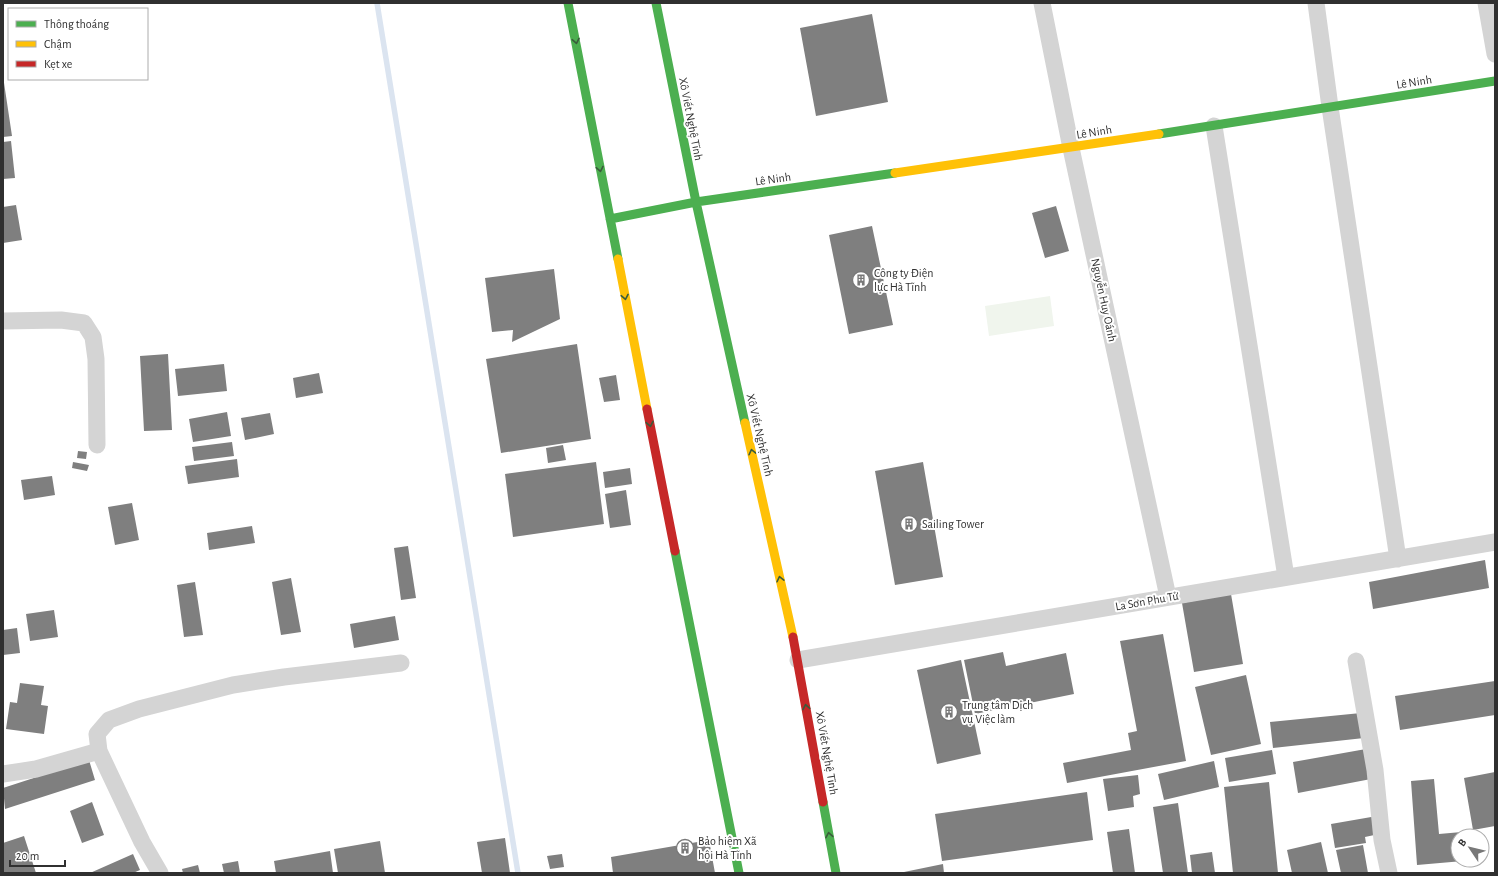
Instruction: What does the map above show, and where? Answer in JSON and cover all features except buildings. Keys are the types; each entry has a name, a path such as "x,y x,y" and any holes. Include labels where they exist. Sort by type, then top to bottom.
{"street":[{"path":"568,3 739,873"},
{"name":"Xô Viết Nghệ Tĩnh","path":"656,3 696,202 798,660 836,873"},
{"name":"Nguyễn Huy Oánh","path":"1042,3 1168,597"},
{"path":"1316,3 1330,107 1398,558"},
{"path":"1486,3 1495,54"},
{"name":"Lê Ninh","path":"610,219 696,202 1072,148 1495,81"},
{"path":"1214,126 1286,577"},
{"path":"3,321 61,320 84,323 93,336 96,359 97,445"},
{"name":"La Sơn Phu Tử","path":"798,660 1495,542"},
{"path":"1356,661 1375,770 1382,840 1388,873"},
{"path":"160,873 142,842 99,751 97,734 109,720 139,709 233,685 284,677 401,664"},
{"path":"3,774 36,769 99,751"}],"shaded area":[{"path":"1050,296 1054,326 989,336 985,306"}],"waterway":[{"path":"377,3 518,873"}],"traffic: fast":[{"path":"568,3 618,259"},
{"path":"656,3 696,202 745,423"},
{"path":"1159,134 1495,81"},
{"path":"610,219 696,202 895,173"},
{"path":"675,551 739,873"},
{"path":"823,802 836,873"}],"traffic: slow":[{"path":"895,173 1159,134"},
{"path":"618,259 647,409"},
{"path":"745,423 793,637"}],"traffic: jam":[{"path":"647,409 675,551"},
{"path":"793,637 823,802"}],"place":[{"name":"Công ty Điện lực Hà Tĩnh","path":"861,280"},
{"name":"Sailing Tower","path":"909,524"},
{"name":"Trung tâm Dịch vụ Việc làm","path":"949,712"},
{"name":"Bảo hiệm Xã hội Hà Tĩnh","path":"685,848"}]}
